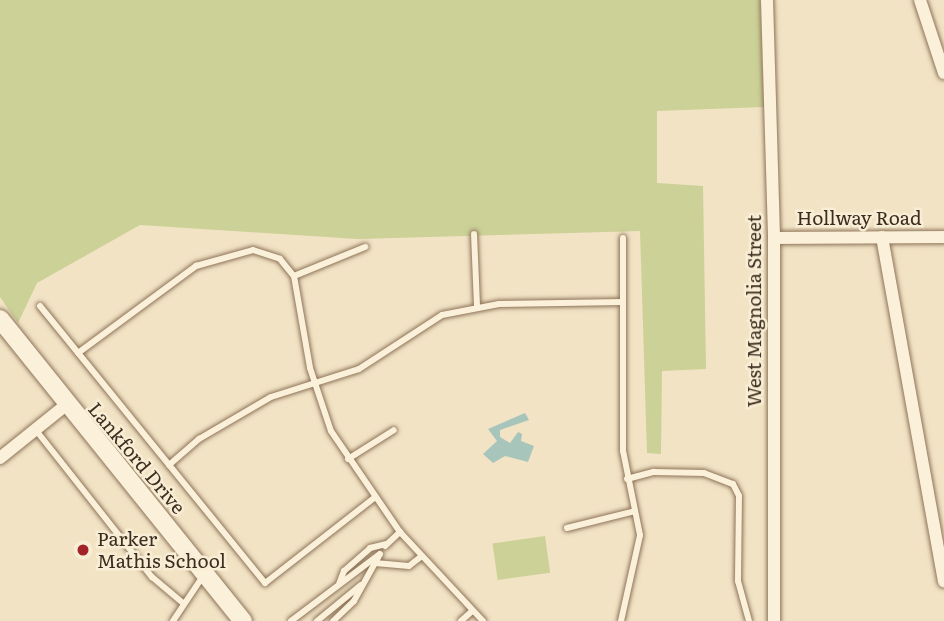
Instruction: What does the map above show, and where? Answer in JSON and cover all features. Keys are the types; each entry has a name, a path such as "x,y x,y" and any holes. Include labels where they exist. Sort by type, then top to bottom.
{"main road":[{"name":"Lankford Drive","path":"0,319 66,405 243,621"}],"street":[{"name":"West Magnolia Street","path":"767,0 774,238 775,621"},
{"path":"920,0 944,73"},
{"path":"882,237 944,581"},
{"name":"Hollway Road","path":"774,238 944,237"},
{"path":"0,458 66,405"}],"lane":[{"path":"474,234 477,306"},
{"path":"621,621 639,552 635,511 623,451 623,238"},
{"path":"294,276 365,247"},
{"path":"78,353 177,277 213,258 253,250 269,252 290,267 294,276 315,384 331,431 373,498 400,532 483,621"},
{"path":"169,465 199,439 271,397 359,369 442,315 477,306 623,302"},
{"path":"40,306 265,583 373,498"},
{"path":"35,429 152,577 183,603"},
{"path":"348,459 394,430"},
{"path":"627,479 654,472 704,473 733,484 739,496 738,580 749,621"},
{"path":"567,528 635,511"},
{"path":"338,586 344,570 361,555 386,544 400,532"},
{"path":"333,621 354,601 386,544"},
{"path":"291,621 380,554"},
{"path":"375,563 409,566 422,556"},
{"path":"173,621 205,573"},
{"path":"317,621 364,582"},
{"path":"461,621 471,611"}],"green space":[{"path":"0,0 760,0 764,107 657,111 657,183 703,186 706,369 662,371 661,454 647,453 640,231 357,239 140,225 37,283 18,323 0,297"},
{"path":"545,536 550,573 498,580 493,543"}],"water":[{"path":"525,413 529,420 500,430 500,437 510,443 518,432 522,434 521,441 534,446 528,462 505,456 493,463 483,454 497,441 488,429"}],"place":[{"name":"Parker Mathis School","path":"83,550"}]}
